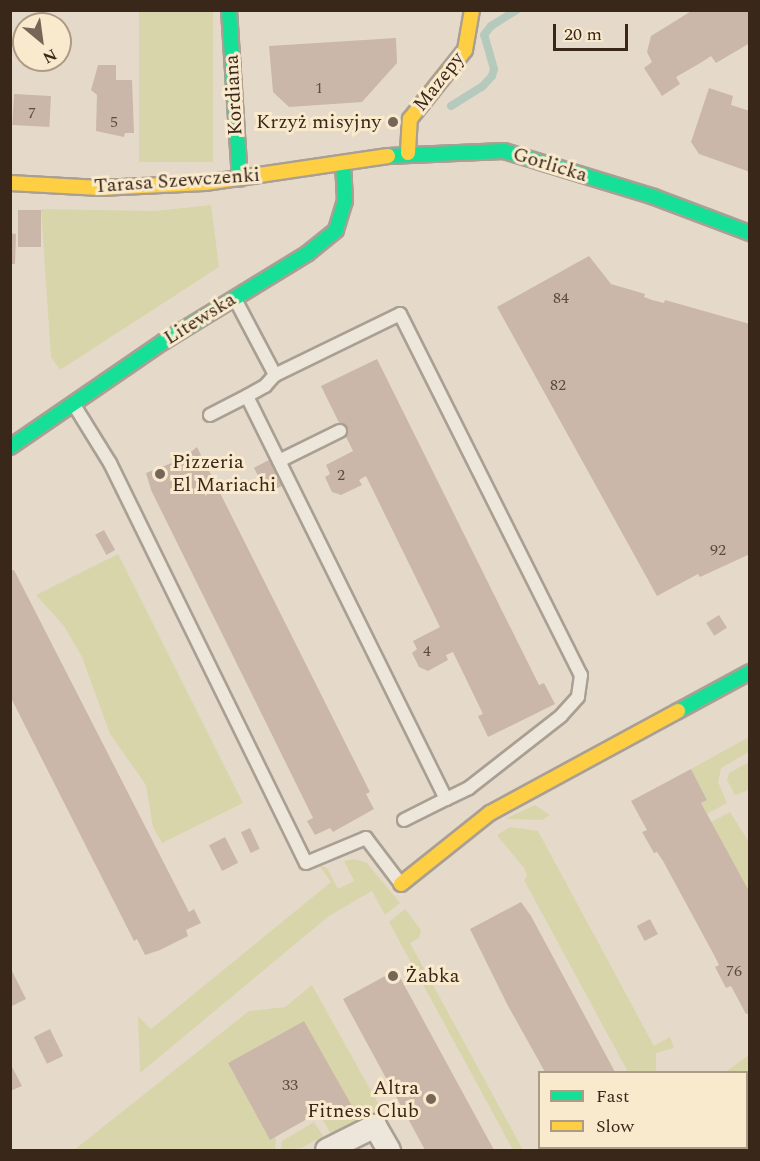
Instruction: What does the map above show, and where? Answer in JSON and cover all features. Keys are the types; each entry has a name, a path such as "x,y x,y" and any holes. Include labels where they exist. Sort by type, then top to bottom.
{"street":[{"name":"Kordiana","path":"229,10 240,179"},
{"name":"Mazepy","path":"408,153 410,120 465,50 477,14"},
{"name":"Gorlicka","path":"343,165 408,153 520,154 750,233"},
{"name":"Tarasa Szewczenki","path":"10,183 100,188 240,179 343,165"},
{"name":"Litewska","path":"10,447 235,298 308,253 336,230 345,201 343,165"},
{"path":"401,884 490,813 750,672"},
{"path":"327,1150 375,1126 389,1150"}],"lane":[{"path":"235,298 275,375"},
{"path":"210,415 265,386 275,375 400,314 581,675 578,697 561,716 470,788 404,820"},
{"path":"247,396 446,799"},
{"path":"73,404 110,463 306,862 366,838 401,884"},
{"path":"279,461 340,431"}],"shaded area":[{"path":"139,11 213,11 213,162 139,162"},
{"path":"211,205 219,267 60,370 51,357 41,209 155,211"},
{"path":"118,554 243,803 162,843 153,827 146,785 110,734 82,657 64,626 36,595"},
{"path":"749,737 749,752 721,768 718,782 727,803 707,814 701,803 707,800 691,769"},
{"path":"749,762 749,790 735,795 727,780 729,773"},
{"path":"535,805 550,815 542,820 505,819"},
{"path":"730,812 749,842 749,893 711,822"},
{"path":"510,827 538,831 654,1046 670,1037 674,1048 656,1053 656,1071 627,1071 524,880 527,876 524,868 497,835"},
{"path":"354,859 367,863 400,903 385,915 372,891 329,916 140,1073 138,1016 151,1029 331,882 319,865 327,868 338,889 354,881 344,861"},
{"path":"405,909 421,930 419,938 410,943 523,1150 513,1150 389,922"},
{"path":"312,985 404,1150 398,1150 377,1113 333,1138 319,1113 323,1110 328,1119 351,1106 304,1021 228,1063 270,1139 276,1137 275,1150 74,1150 249,1011 285,1007"},
{"path":"749,1055 749,1094 748,1071 727,1071"},
{"path":"314,1122 323,1136 301,1148 281,1150 282,1141"}],"building":[{"path":"693,10 750,10 750,43 716,63 711,56 676,77 680,84 662,96 644,68 652,62 647,52 651,36"},
{"path":"396,38 397,63 362,102 289,107 273,92 269,46"},
{"path":"98,65 116,65 116,80 132,80 134,133 125,133 124,137 96,131 97,95 91,90"},
{"path":"709,88 733,96 731,105 750,111 750,172 699,154 691,142"},
{"path":"14,94 51,96 49,127 12,125"},
{"path":"18,210 41,210 41,247 18,247"},
{"path":"10,233 16,234 15,264 10,264"},
{"path":"589,256 611,284 645,294 644,297 652,300 664,303 665,300 750,324 750,554 700,577 698,574 657,596 497,307"},
{"path":"377,359 539,685 544,683 555,704 488,737 478,716 483,714 453,652 446,655 448,660 428,671 419,667 412,653 417,649 413,641 440,627 366,476 359,480 362,485 341,495 332,492 325,477 330,474 326,465 353,451 321,386"},
{"path":"197,447 370,792 366,794 374,809 333,832 330,828 315,835 307,821 313,818 151,490 146,473 182,459"},
{"path":"269,460 282,486 267,494 254,468"},
{"path":"104,530 115,550 106,555 95,535"},
{"path":"14,570 189,912 194,909 201,923 186,930 188,936 160,950 145,955 137,939 134,941 10,696 10,571"},
{"path":"719,615 727,628 714,636 706,623"},
{"path":"691,769 707,800 701,803 750,893 750,1013 746,1014 731,986 726,988 715,967 719,965 714,955 663,861 657,852 654,853 642,832 647,830 631,801"},
{"path":"250,828 260,849 251,853 241,832"},
{"path":"225,837 238,863 222,871 209,845"},
{"path":"521,902 531,916 614,1071 544,1071 507,1004 470,929"},
{"path":"650,919 658,934 645,941 637,926"},
{"path":"10,967 26,999 10,1007"},
{"path":"396,970 494,1150 425,1150 343,999"},
{"path":"304,1021 352,1106 328,1119 323,1110 270,1140 228,1063"},
{"path":"50,1029 63,1056 47,1064 34,1037"},
{"path":"10,1063 22,1086 10,1091"},
{"path":"585,1149 656,1149 656,1150"}],"waterway":[{"path":"451,106 482,87 492,76 494,69 484,35 491,26 517,10"}],"traffic: fast":[{"path":"229,10 240,179"},
{"path":"388,156 504,151 654,197 750,233"},
{"path":"10,447 163,342 308,253 336,230 345,201 343,165"},
{"path":"678,711 750,672"}],"traffic: slow":[{"path":"408,153 410,119 465,50 472,10"},
{"path":"10,183 100,188 205,183 388,156"},
{"path":"401,884 490,813 678,711"}],"place":[{"name":"Krzyż misyjny","path":"393,122"},
{"name":"Pizzeria El Mariachi","path":"160,474"},
{"name":"Żabka","path":"393,976"},
{"name":"Altra Fitness Club","path":"431,1099"}]}
